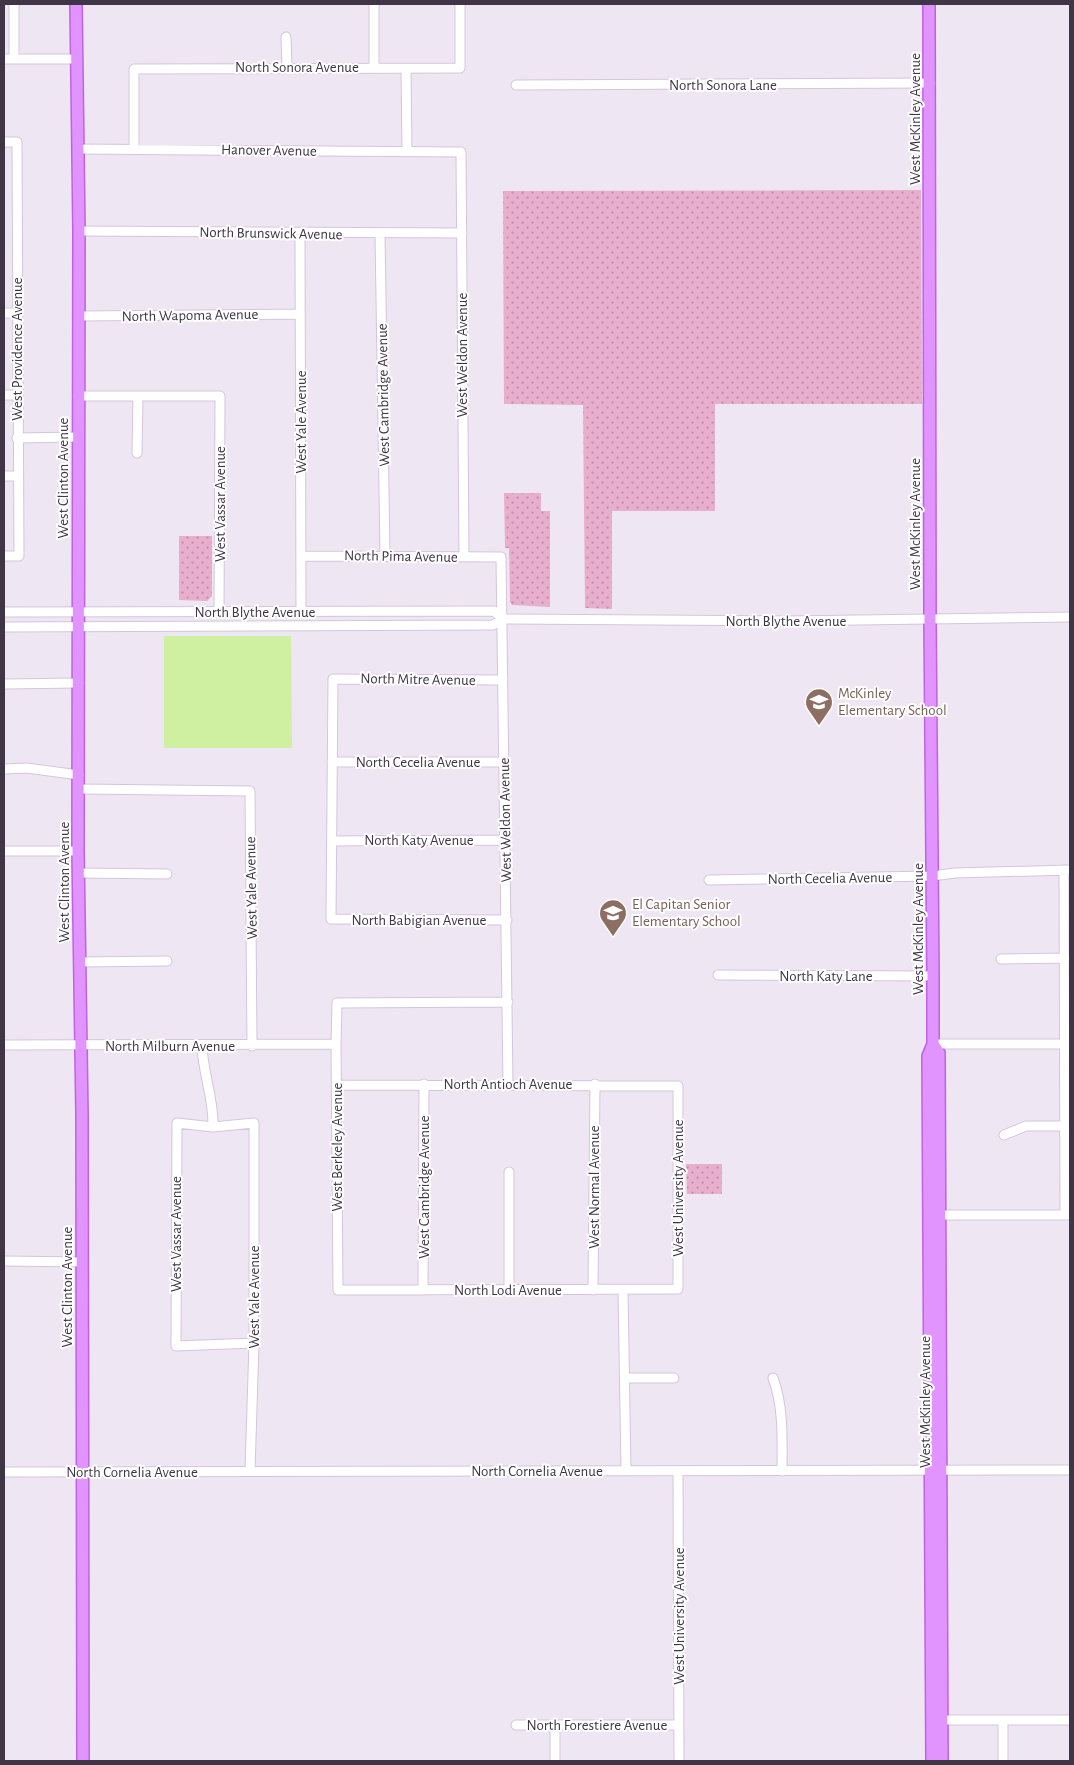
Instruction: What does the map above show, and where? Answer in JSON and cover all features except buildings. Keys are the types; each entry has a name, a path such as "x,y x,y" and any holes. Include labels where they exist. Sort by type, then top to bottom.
{"main road":[{"name":"West Clinton Avenue","path":"76,4 79,231 78,626 80,789 78,851 82,1262 83,1761"},
{"name":"West McKinley Avenue","path":"929,4 933,1044 928,1056 942,1761"},
{"name":"West McKinley Avenue","path":"932,1761 940,1215 939,1053 933,1044"}],"street":[{"path":"14,4 14,59"},
{"path":"374,4 374,67"},
{"name":"North Sonora Avenue","path":"134,149 134,68 374,67 406,70 460,68 460,4"},
{"path":"286,37 287,68"},
{"path":"4,59 77,59"},
{"path":"406,70 407,152"},
{"name":"North Sonora Lane","path":"516,85 930,84"},
{"name":"West Providence Avenue","path":"4,142 17,142 19,556 4,556"},
{"name":"Hanover Avenue","path":"78,149 461,152"},
{"name":"West Weldon Avenue","path":"461,152 464,557"},
{"name":"North Brunswick Avenue","path":"79,231 462,233"},
{"name":"West Yale Avenue","path":"300,233 301,612"},
{"name":"West Cambridge Avenue","path":"380,234 385,555"},
{"path":"4,313 17,313"},
{"name":"North Wapoma Avenue","path":"79,316 300,314"},
{"path":"4,395 17,395"},
{"path":"78,396 138,396 137,452"},
{"name":"West Vassar Avenue","path":"138,396 220,396 219,612"},
{"path":"17,438 78,437"},
{"path":"4,476 18,476"},
{"name":"North Pima Avenue","path":"301,556 501,557"},
{"name":"West Weldon Avenue","path":"501,557 508,1084"},
{"name":"North Blythe Avenue","path":"4,612 494,611 502,619"},
{"name":"North Blythe Avenue","path":"4,627 493,625 502,619 688,621 1070,617"},
{"name":"North Mitre Avenue","path":"332,762 333,679 503,680"},
{"path":"4,684 80,682"},
{"path":"332,762 332,840"},
{"name":"North Cecelia Avenue","path":"332,762 504,762"},
{"path":"4,769 27,768 80,775"},
{"name":"West Yale Avenue","path":"80,789 250,791 252,1046"},
{"name":"North Katy Avenue","path":"332,840 506,840"},
{"name":"North Babigian Avenue","path":"332,840 331,919 507,920"},
{"path":"4,851 78,851"},
{"path":"940,1215 1068,1215 1066,1044 1068,1003 1065,958 1067,870"},
{"name":"North Cecelia Avenue","path":"709,880 932,876 955,873 1067,870"},
{"path":"79,873 168,874"},
{"path":"1000,959 1065,958"},
{"path":"79,962 168,961"},
{"name":"North Katy Lane","path":"718,976 933,976"},
{"name":"West Berkeley Avenue","path":"338,1290 337,1003 508,1002"},
{"name":"North Milburn Avenue","path":"4,1045 252,1046 336,1044"},
{"path":"933,1044 1066,1044"},
{"path":"202,1046 203,1069 212,1101 213,1127"},
{"name":"West Cambridge Avenue","path":"423,1290 424,1084"},
{"name":"North Antioch Avenue","path":"337,1085 595,1084 678,1086"},
{"name":"West Normal Avenue","path":"593,1290 595,1084"},
{"name":"West University Avenue","path":"678,1086 678,1290"},
{"name":"West Vassar Avenue","path":"213,1127 177,1123 176,1346 254,1343"},
{"name":"West Yale Avenue","path":"213,1127 254,1123 254,1343 250,1471"},
{"path":"1004,1135 1026,1126 1066,1126"},
{"path":"508,1172 510,1290"},
{"path":"4,1261 82,1262"},
{"name":"North Lodi Avenue","path":"338,1290 678,1290"},
{"path":"623,1290 626,1471"},
{"path":"625,1378 674,1378"},
{"path":"773,1378 782,1422 782,1471"},
{"name":"North Cornelia Avenue","path":"4,1472 1070,1470"},
{"name":"West University Avenue","path":"678,1471 679,1761"},
{"path":"942,1720 1070,1720"},
{"path":"1003,1720 1003,1761"},
{"name":"North Forestiere Avenue","path":"516,1725 679,1725"},
{"path":"555,1725 555,1761"}],"shaded area":[{"path":"921,190 922,404 715,404 715,511 612,511 612,609 585,608 583,405 504,404 503,191"},
{"path":"504,493 541,493 541,511 550,511 550,607 512,605 510,602 509,548 505,548"},
{"path":"179,536 212,536 212,596 207,601 179,600"},
{"path":"164,636 291,636 292,748 164,748"},
{"path":"686,1164 722,1164 722,1194 687,1194"}],"place":[{"name":"McKinley Elementary School","path":"819,726"},
{"name":"El Capitan Senior Elementary School","path":"613,937"}]}
